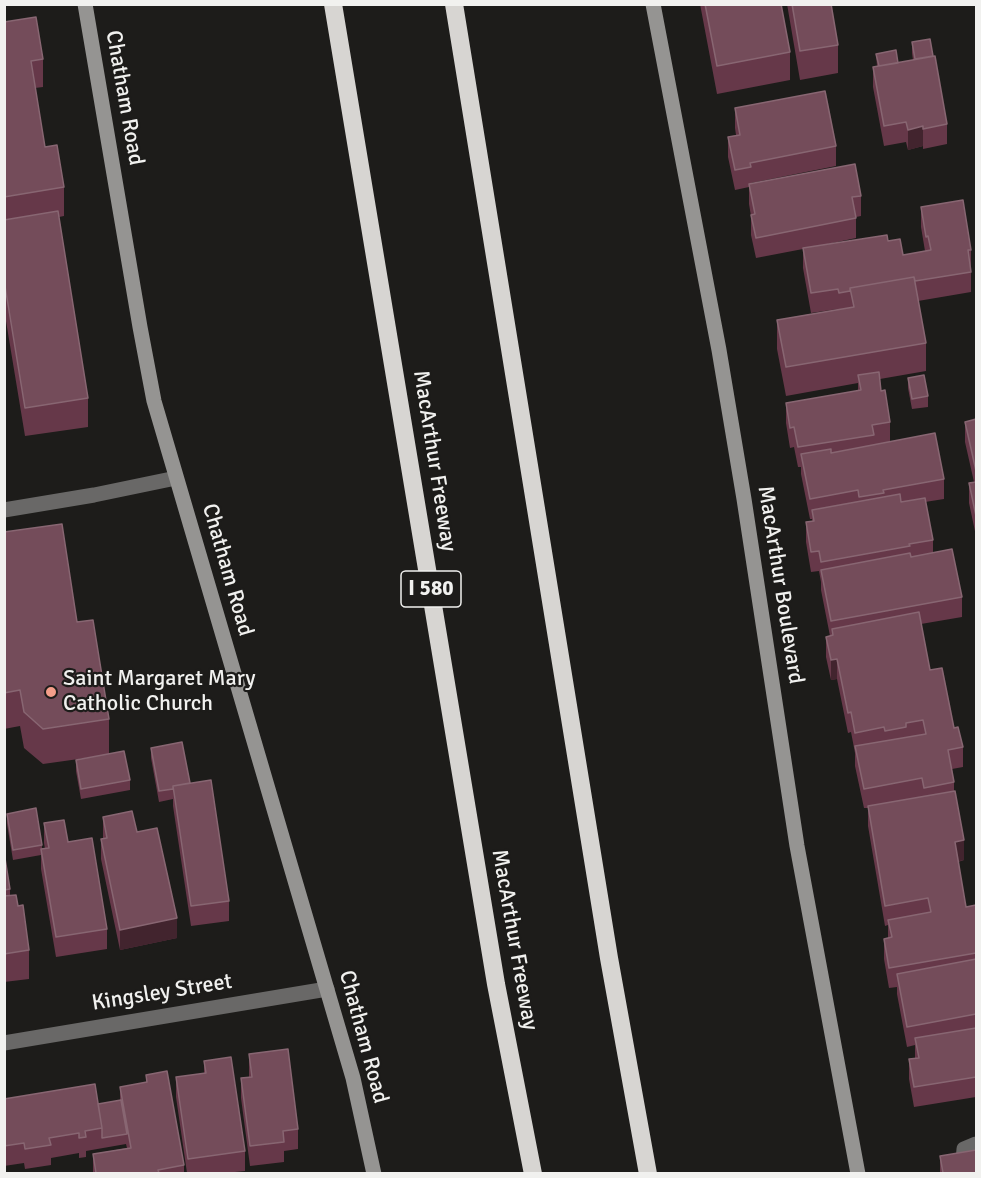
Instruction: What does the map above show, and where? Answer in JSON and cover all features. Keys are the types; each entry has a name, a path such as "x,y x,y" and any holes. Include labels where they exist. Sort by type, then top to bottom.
{"highway":[{"name":"MacArthur Freeway","path":"333,4 496,984 533,1173"},
{"path":"454,4 607,946 648,1173"}],"main road":[{"name":"Chatham Road","path":"85,4 154,401 353,1078 374,1173"},
{"name":"MacArthur Boulevard","path":"652,4 692,201 719,350 797,846 858,1173"}],"street":[{"path":"4,510 176,478"},
{"name":"Kingsley Street","path":"4,1042 327,989"},
{"path":"962,1173 964,1149 976,1144"}],"building":[{"path":"705,4 781,4 790,52 717,66"},
{"path":"792,4 831,4 838,45 800,51"},
{"path":"36,17 43,59 31,61 45,147 57,145 64,187 4,197 4,22"},
{"path":"930,39 933,56 915,59 912,42"},
{"path":"896,50 898,63 879,66 876,54"},
{"path":"935,56 947,124 908,130 906,122 884,126 873,67"},
{"path":"825,91 836,146 750,163 751,167 735,170 728,137 740,135 735,108"},
{"path":"855,164 861,196 852,197 856,218 756,238 751,215 755,214 749,184"},
{"path":"963,200 971,250 968,250 971,272 915,281 914,277 850,288 850,291 839,293 838,289 811,293 803,248 887,235 888,241 900,239 903,255 931,250 928,236 926,237 921,207"},
{"path":"58,211 88,398 25,408 4,280 4,220"},
{"path":"914,277 926,343 786,367 777,320 854,307 850,288"},
{"path":"879,372 881,391 885,390 890,422 872,425 874,435 798,447 794,427 790,428 786,403 861,390 858,375"},
{"path":"924,375 928,396 912,399 908,378"},
{"path":"976,419 976,471 965,422"},
{"path":"935,433 944,479 883,490 884,493 859,497 858,490 810,499 801,454 831,449 831,453"},
{"path":"976,482 976,516 969,483"},
{"path":"900,494 901,502 925,498 933,540 821,562 819,551 811,552 806,522 814,521 812,510"},
{"name":"Saint Margaret Mary Catholic Church","path":"62,524 77,622 93,620 109,719 43,729 24,712 20,690 4,693 4,532"},
{"path":"952,549 962,597 831,621 821,570 910,553 911,557"},
{"path":"919,612 930,670 942,668 954,728 958,727 963,747 948,750 954,782 924,788 922,778 864,789 855,746 926,734 923,720 906,723 906,727 885,731 884,727 855,733 851,712 848,713 837,659 831,660 826,637 833,635 832,629"},
{"path":"182,742 190,783 159,791 151,748"},
{"path":"124,751 130,780 81,789 76,760"},
{"path":"211,780 229,901 191,906 173,786"},
{"path":"955,791 964,840 955,842 966,907 976,905 976,953 889,968 884,939 892,937 888,920 931,912 928,898 885,906 868,806"},
{"path":"36,808 42,845 13,850 7,814"},
{"path":"132,811 137,832 157,828 177,918 120,930 101,839 107,838 103,817"},
{"path":"64,820 68,842 92,838 107,929 56,937 41,849 49,848 44,823"},
{"path":"4,852 10,889 4,890"},
{"path":"16,895 18,906 23,905 29,950 4,954 4,896"},
{"path":"976,959 976,1014 907,1027 897,974"},
{"path":"976,1028 976,1077 914,1087 909,1059 919,1058 915,1038"},
{"path":"288,1049 298,1129 283,1131 284,1142 250,1146 241,1078 252,1077 249,1054"},
{"path":"231,1057 245,1151 188,1159 176,1077 206,1073 204,1061"},
{"path":"167,1071 184,1165 158,1170 159,1173 96,1173 93,1154 131,1148 120,1087 147,1082 146,1075"},
{"path":"95,1084 102,1128 85,1131 86,1137 79,1138 79,1133 49,1138 51,1145 25,1149 24,1143 4,1146 4,1099"},
{"path":"121,1100 127,1134 102,1138 98,1104"},
{"path":"976,1150 976,1173 943,1173 940,1156"}],"place":[{"name":"Saint Margaret Mary Catholic Church","path":"51,692"}]}
